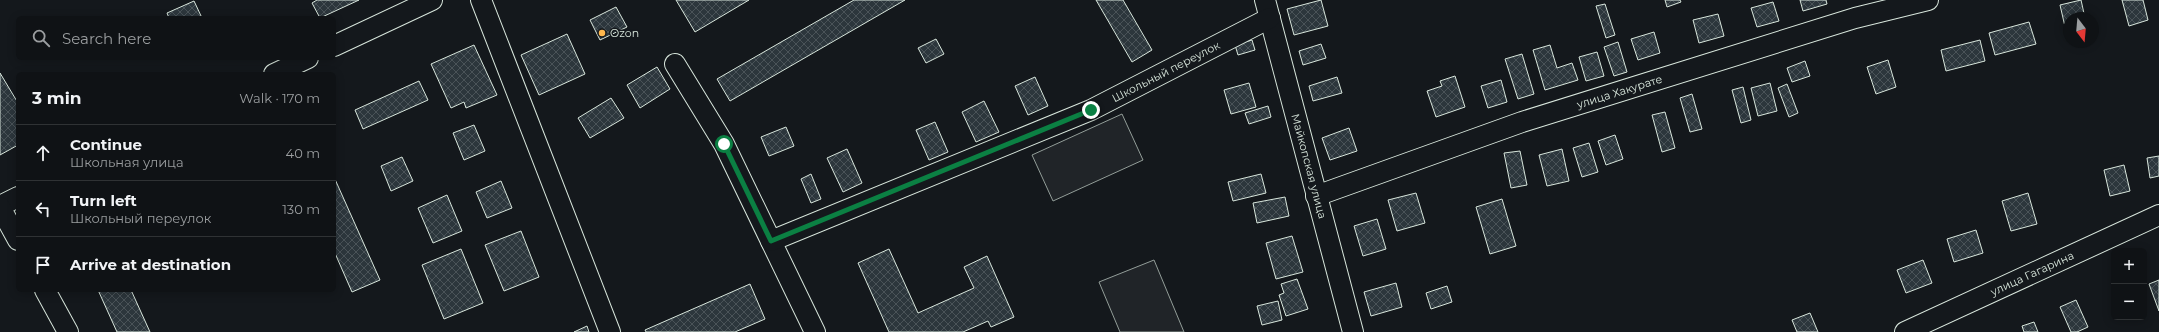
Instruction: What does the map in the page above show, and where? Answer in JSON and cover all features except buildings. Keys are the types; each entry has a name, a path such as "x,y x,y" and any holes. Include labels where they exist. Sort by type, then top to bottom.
{"street":[{"path":"336,45 432,0"},
{"path":"480,0 610,332"},
{"name":"улица Хакурате","path":"1316,196 1522,122 1855,18 1928,0"},
{"name":"Майкопская улица","path":"1268,9 1353,332"},
{"name":"Школьный переулок","path":"771,241 1091,110 1268,9"},
{"path":"278,72 304,60"},
{"path":"675,64 712,121 815,332"},
{"path":"16,198 0,206 16,236"},
{"name":"улица Гагарина","path":"1905,332 2159,215"},
{"path":"46,292 68,332"}],"shaded area":[{"path":"1122,114 1143,160 1053,201 1032,155"},
{"path":"1154,260 1184,332 1120,332 1099,282"}],"place":[{"name":"Ozon","path":"602,33"}],"route":[{"path":"724,144 771,241 1091,110"}]}
